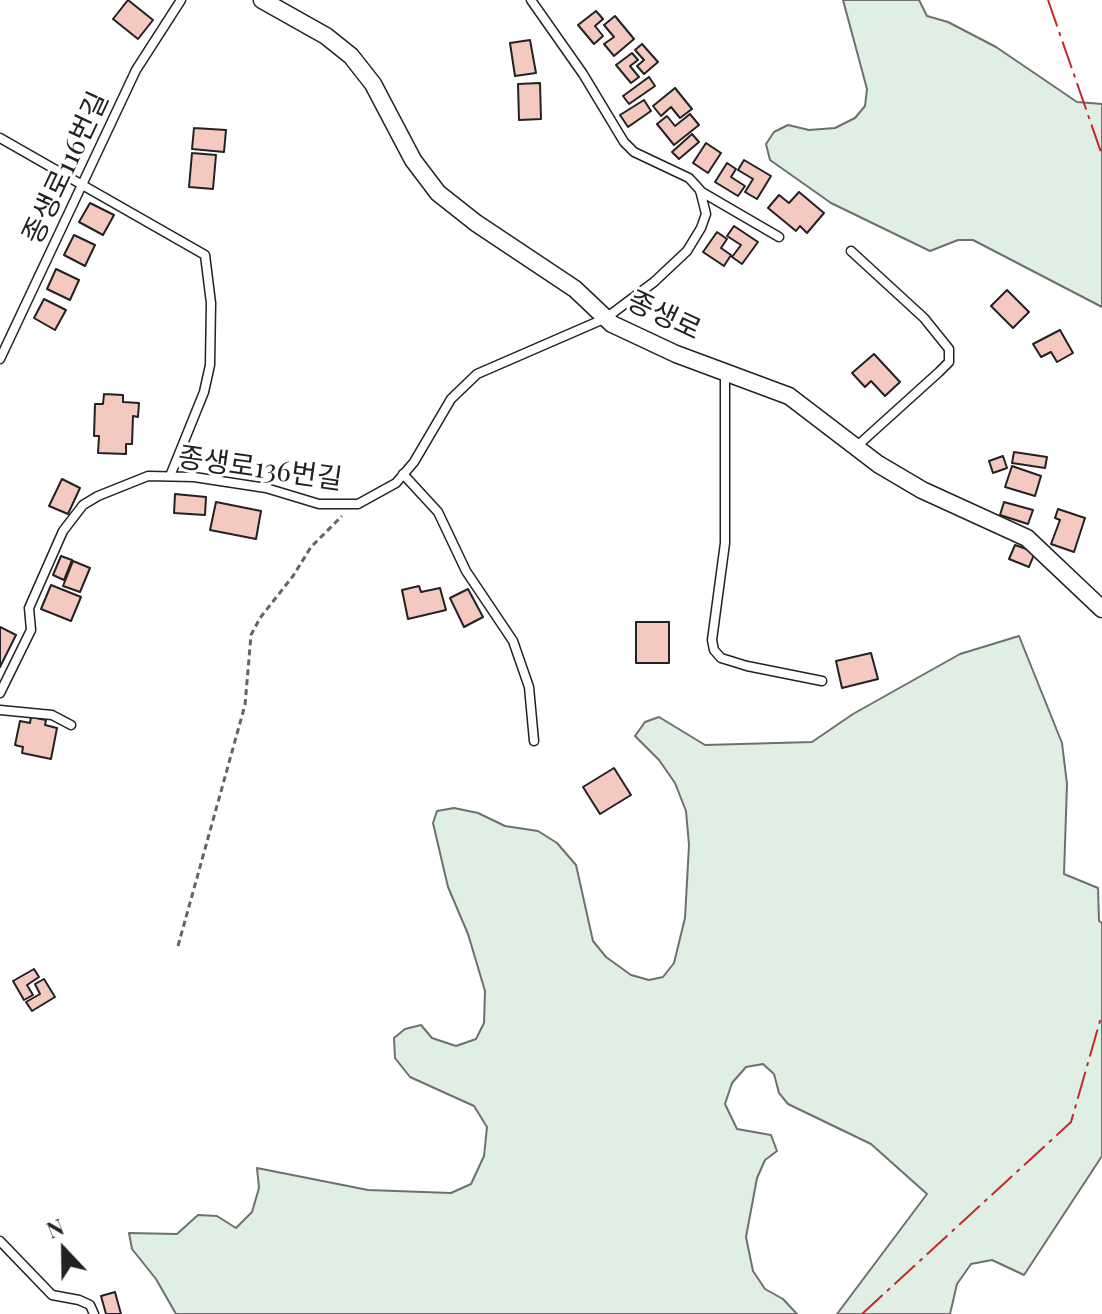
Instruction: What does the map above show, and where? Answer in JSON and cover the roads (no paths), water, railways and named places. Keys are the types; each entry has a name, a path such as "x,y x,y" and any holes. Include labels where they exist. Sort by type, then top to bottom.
{"street":[{"name":"종생로","path":"262,0 326,36 351,56 373,84 413,160 438,193 476,223 575,289 606,318 676,354 789,396 856,447 922,490 1027,538 1102,609"}],"lane":[{"name":"종생로116번길","path":"0,359 136,70 181,0"},
{"path":"531,0 583,74 624,142 634,152 689,178 700,190 779,237"},
{"path":"0,138 205,255 211,303 210,365 204,392 170,476"},
{"name":"종생로136번길","path":"0,693 31,630 29,608 63,531 83,505 113,487 148,476 266,488 319,504 358,504 396,483 451,399 477,374 606,318 654,282 687,251 701,228 706,214 700,190"},
{"path":"851,251 932,326 949,349 949,362 856,447"},
{"path":"725,370 725,543 712,640 714,650 721,658 747,666 822,681"},
{"path":"403,474 438,512 466,571 513,641 529,687 534,741"},
{"path":"0,710 52,715 71,725"},
{"path":"0,1241 52,1295 79,1300 90,1305 94,1314"}]}
